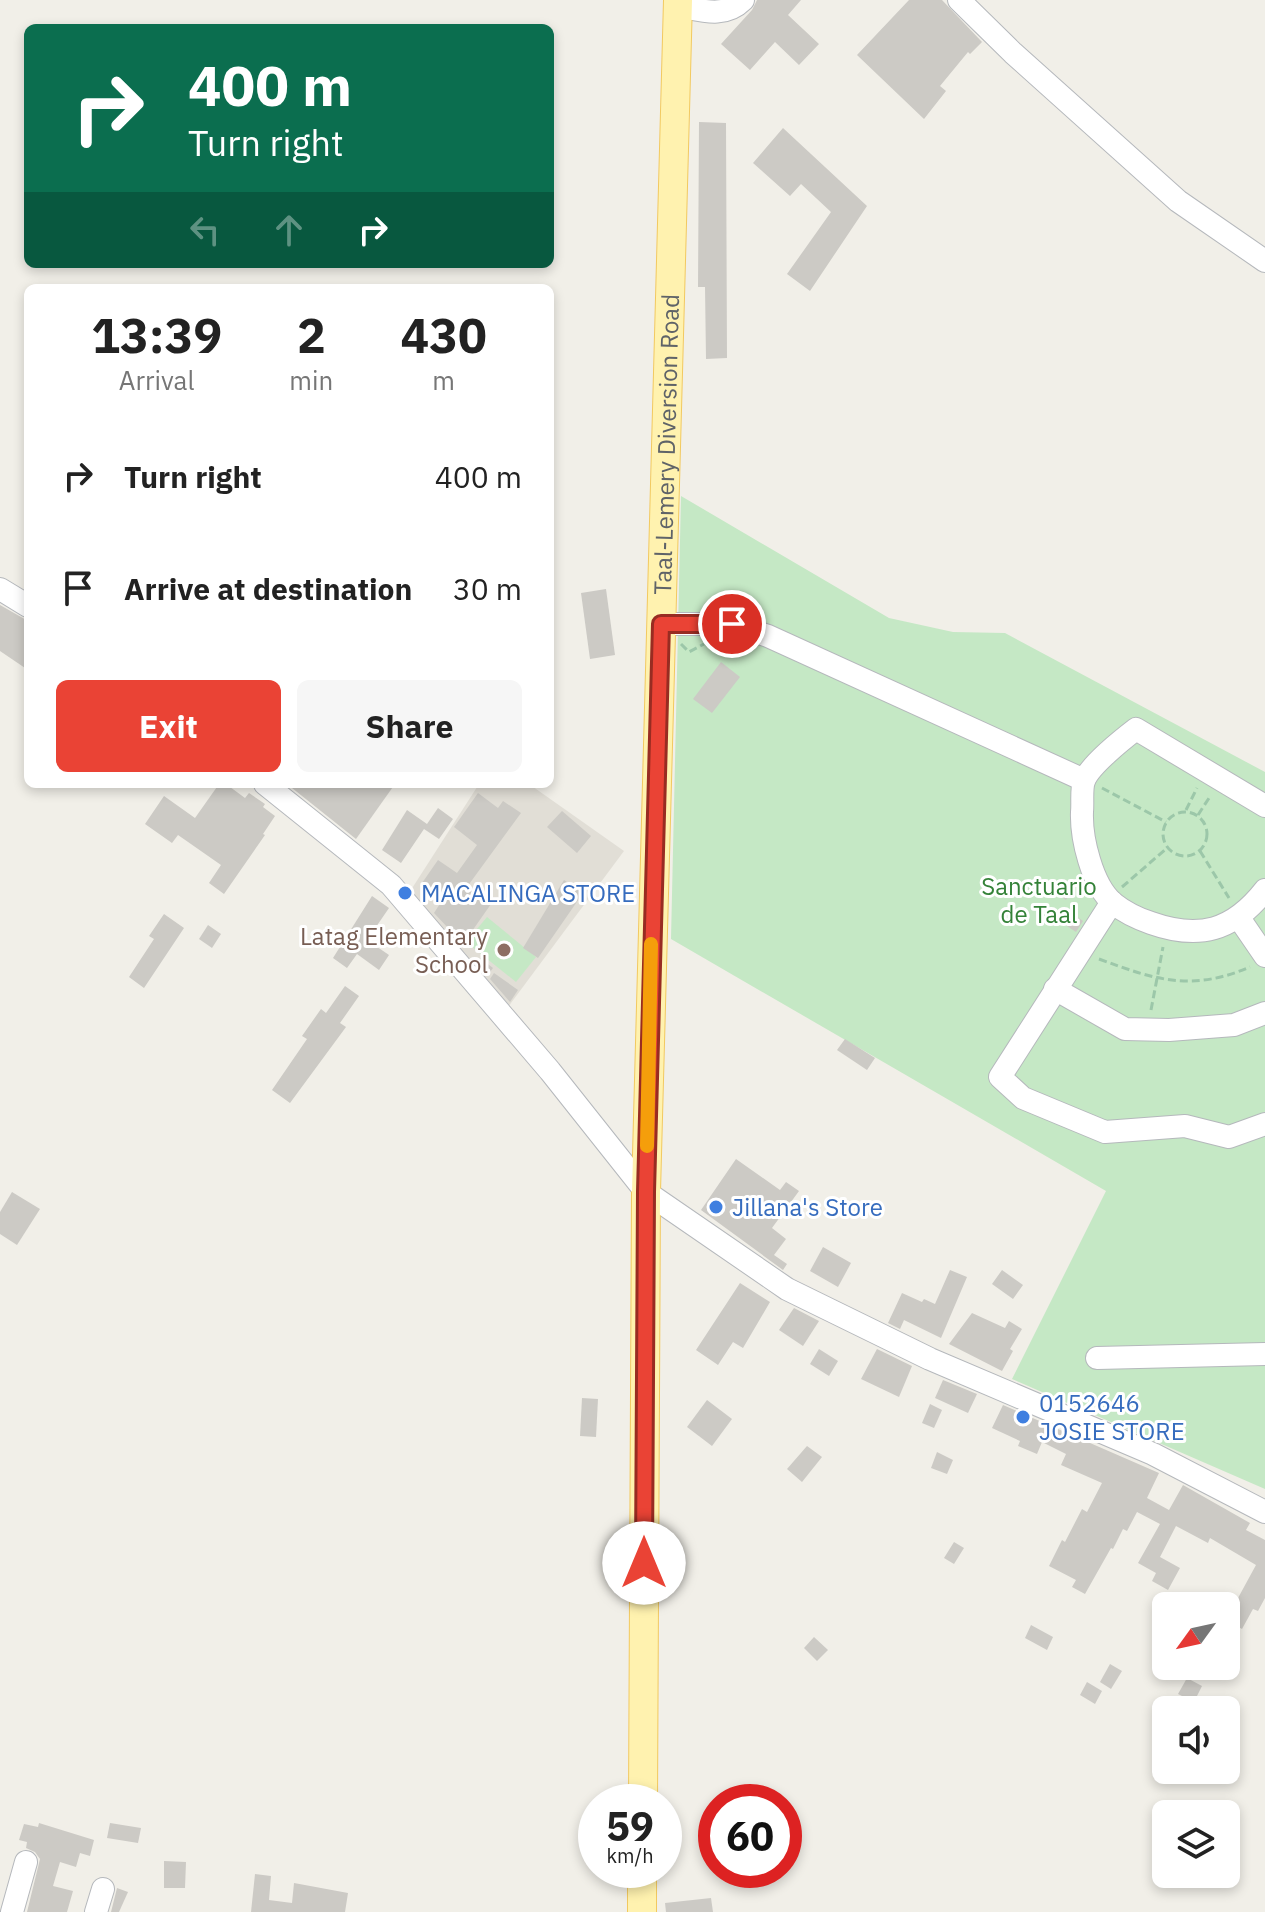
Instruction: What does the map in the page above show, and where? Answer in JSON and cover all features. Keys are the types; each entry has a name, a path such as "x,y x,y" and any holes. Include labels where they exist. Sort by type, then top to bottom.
{"main road":[{"name":"Taal-Lemery Diversion Road","path":"643,1784 646,1192 678,3"},
{"path":"642,1888 642,1912"}],"street":[{"path":"678,3 723,13 734,9 743,0"},
{"path":"959,0 1013,53 1178,201 1265,261"},
{"path":"0,589 24,604"},
{"path":"661,624 732,624 768,636 1089,787"},
{"path":"1265,806 1136,729 1113,746 1089,787 1081,831 1093,872 1143,920 1178,932 1211,929 1265,890"},
{"path":"270,788 391,885 550,1071 646,1192 787,1289 930,1359 1153,1454 1265,1512"},
{"path":"1118,893 1000,1077 1023,1098 1105,1132 1185,1126 1229,1137 1265,1124"},
{"path":"1237,913 1263,959"},
{"path":"1055,989 1125,1029 1169,1030 1234,1025 1265,1013"},
{"path":"1097,1358 1265,1354"},
{"path":"12,1912 26,1862"},
{"path":"96,1912 103,1889"}],"path":[{"path":"661,624 689,652 710,643"},
{"path":"1186,811 1203,778"},
{"path":"1089,787 1098,785 1166,822"},
{"path":"1198,815 1216,786"},
{"path":"1186,811 1198,815 1208,833 1200,851 1186,857 1167,848 1162,835 1172,815 1186,811"},
{"path":"1118,893 1167,848"},
{"path":"1200,851 1237,913"},
{"path":"1149,1022 1165,937"},
{"path":"1098,958 1157,979 1197,982 1220,977 1263,959"}],"shaded area":[{"name":"Latag Elementary School","path":"476,788 535,788 624,851 508,1007 409,893"}],"green space":[{"name":"Sanctuario de Taal","path":"681,496 889,618 953,632 1005,633 1265,772 1265,1489 1012,1379 1106,1191 671,939"},
{"path":"487,917 536,957 516,982 466,942"}],"building":[{"path":"757,0 801,0 788,15 819,44 799,65 775,42 750,70 721,44 752,10"},
{"path":"909,0 942,0 982,42 970,54 968,52 940,86 946,91 924,119 857,55"},
{"path":"699,122 726,123 727,358 706,359 705,287 698,287"},
{"path":"783,128 867,206 810,291 787,274 831,212 801,184 790,196 753,163"},
{"path":"606,589 615,655 590,659 581,593"},
{"path":"0,605 24,619 24,667 0,651"},
{"path":"721,662 740,677 712,713 693,699"},
{"path":"216,788 231,788 245,798 249,793 275,816 224,894 209,883 221,865 178,835 172,843 145,824 164,796 195,818"},
{"path":"292,788 392,788 356,839"},
{"path":"478,793 498,808 503,801 521,813 467,887 491,904 463,944 434,913 443,899 422,883 438,860 457,873 477,845 454,827"},
{"path":"438,808 453,819 439,839 424,829 401,863 382,850 407,810 427,824"},
{"path":"562,811 591,836 577,853 547,827"},
{"path":"1060,879 1074,888 1066,900 1052,891"},
{"path":"564,880 583,893 538,958 523,948"},
{"path":"372,896 389,908 367,940 389,955 379,970 357,954 347,968 333,958"},
{"path":"1072,913 1083,921 1076,932 1064,924"},
{"path":"164,914 184,928 144,988 129,977 154,939 149,936"},
{"path":"208,925 221,934 212,948 199,939"},
{"path":"480,958 493,968 487,976 477,964"},
{"path":"494,973 518,990 510,1002 490,979"},
{"path":"345,986 359,996 340,1023 346,1027 290,1103 272,1090 307,1039 302,1036 321,1009 326,1013"},
{"path":"845,1039 875,1058 867,1070 837,1050"},
{"path":"736,1159 780,1190 786,1182 799,1191 772,1228 786,1239 774,1255 787,1264 783,1270 701,1210"},
{"path":"12,1192 40,1209 17,1245 0,1234 0,1212"},
{"path":"823,1247 851,1263 838,1287 810,1271"},
{"path":"950,1270 967,1277 941,1338 904,1320 900,1329 888,1323 902,1293 935,1304"},
{"path":"1002,1270 1023,1285 1013,1299 992,1284"},
{"path":"740,1283 770,1302 743,1348 733,1342 718,1365 696,1350"},
{"path":"794,1308 819,1321 803,1346 779,1330"},
{"path":"972,1313 1005,1328 1009,1321 1022,1329 1002,1371 949,1344"},
{"path":"819,1349 838,1361 829,1376 810,1364"},
{"path":"877,1349 912,1366 899,1397 861,1379"},
{"path":"943,1380 977,1394 968,1413 935,1398"},
{"path":"582,1398 598,1399 596,1437 580,1436"},
{"path":"707,1400 732,1419 712,1446 687,1427"},
{"path":"930,1404 942,1410 934,1428 922,1423"},
{"path":"1003,1405 1159,1473 1147,1498 1169,1510 1183,1485 1250,1523 1246,1530 1265,1540 1265,1598 1258,1611 1253,1609 1240,1628 1240,1594 1256,1565 1210,1538 1208,1543 1176,1526 1160,1557 1180,1568 1168,1590 1152,1581 1156,1573 1138,1563 1160,1524 1137,1512 1127,1531 1123,1529 1085,1594 1072,1587 1076,1580 1049,1566 1062,1540 1065,1542 1082,1509 1087,1512 1102,1483 1061,1465 1066,1454 1042,1442 1037,1454 1018,1446 1020,1441 992,1428"},
{"path":"807,1446 822,1457 802,1482 787,1469"},
{"path":"937,1452 953,1460 947,1474 931,1468"},
{"path":"954,1542 964,1548 954,1564 944,1558"},
{"path":"1031,1625 1053,1637 1047,1650 1025,1638"},
{"path":"814,1637 828,1650 817,1661 804,1648"},
{"path":"1110,1664 1122,1671 1111,1689 1100,1682"},
{"path":"1186,1680 1202,1686 1197,1696 1178,1694"},
{"path":"1087,1682 1102,1691 1095,1704 1080,1695"},
{"path":"39,1823 94,1840 90,1856 80,1853 76,1867 60,1862 53,1886 73,1891 67,1912 27,1912 40,1859 35,1852 26,1848 27,1842 19,1840 24,1824 38,1827"},
{"path":"110,1823 141,1828 138,1843 107,1838"},
{"path":"164,1861 186,1862 185,1888 164,1888"},
{"path":"255,1874 271,1876 269,1900 292,1903 294,1883 348,1893 345,1912 251,1912"},
{"path":"117,1888 128,1892 119,1912 111,1912"},
{"path":"711,1898 713,1912 666,1912 665,1903"}],"slow traffic":[{"path":"647,1146 651,944"}],"place":[{"name":"MACALINGA STORE","path":"405,893"},
{"name":"Latag Elementary School","path":"504,950"},
{"name":"Jillana's Store","path":"716,1207"},
{"name":"0152646 JOSIE STORE","path":"1023,1417"}],"route":[{"path":"644,1563 646,1192 661,624 732,624"}]}
